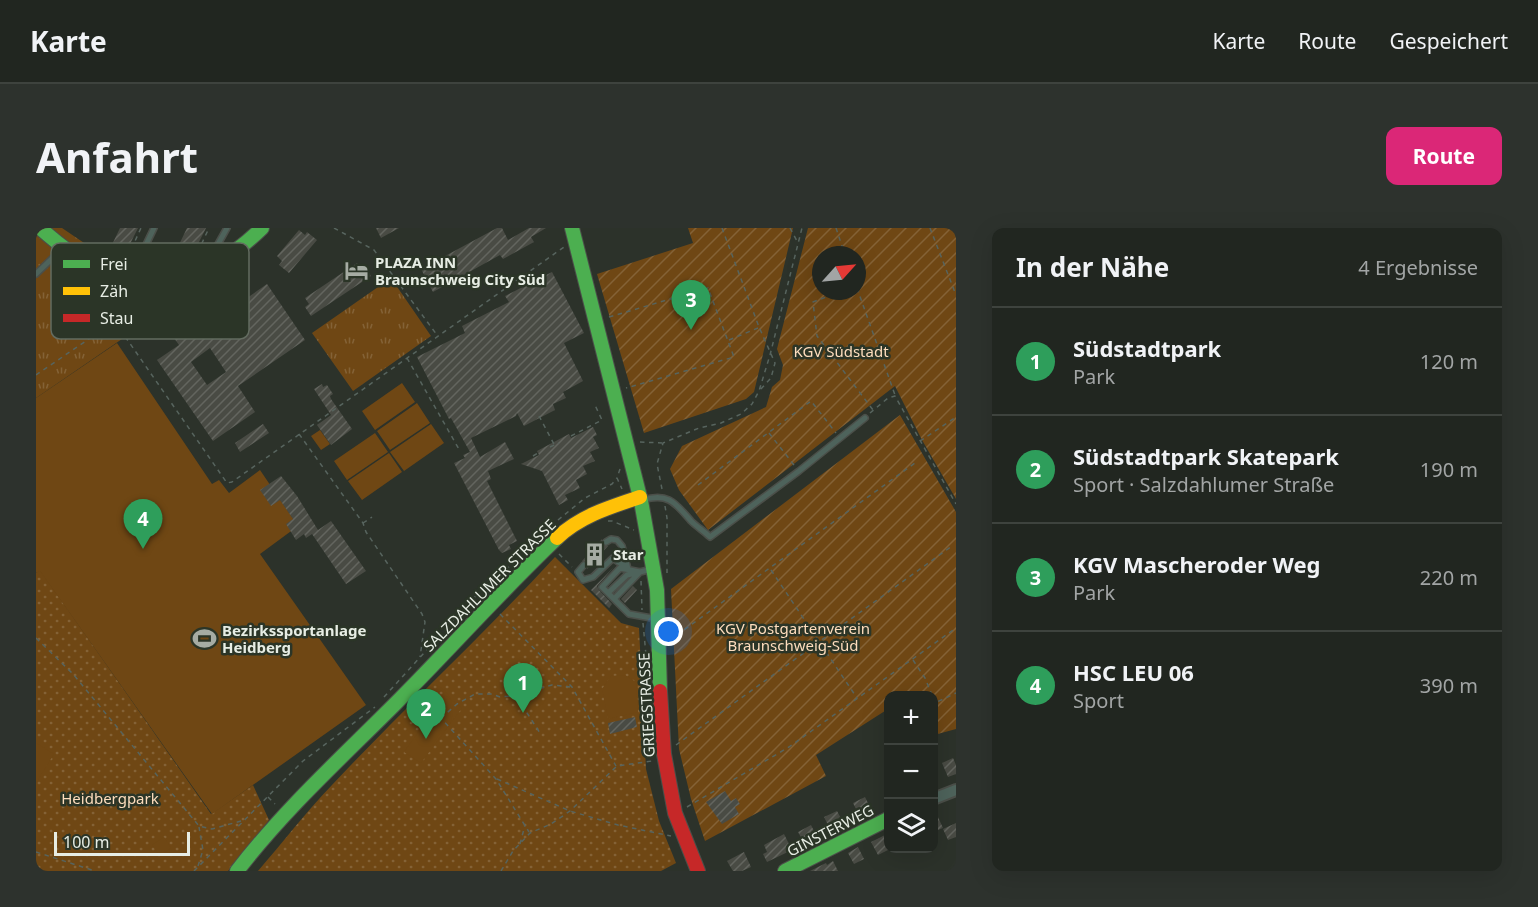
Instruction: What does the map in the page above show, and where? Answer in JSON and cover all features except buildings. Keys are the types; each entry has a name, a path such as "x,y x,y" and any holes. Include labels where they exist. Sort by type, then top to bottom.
{"main road":[{"path":"40,228 58,243"},
{"path":"245,243 262,228"},
{"path":"572,228 614,393 636,500"},
{"name":"GRIEGSTRASSE","path":"636,500 647,570 658,619 661,717 659,758 675,813 698,871"},
{"name":"SALZDAHLUMER STRASSE","path":"237,871 275,824 568,528 598,511 636,500"},
{"name":"GINSTERWEG","path":"785,871 884,821"}],"street":[{"path":"938,797 956,790"}],"lane":[{"path":"147,243 154,228"},
{"path":"219,243 227,228"},
{"path":"36,274 51,259"},
{"path":"636,500 663,498 678,504 692,522 710,537 799,471 865,418"},
{"path":"606,542 611,539 617,540 622,546 628,569"},
{"path":"584,566 578,572 581,579 588,580 613,558 628,569"},
{"path":"647,570 620,568 602,587 629,614 658,619"},
{"path":"608,594 627,575 647,570"},
{"path":"614,599 647,570"}],"path":[{"path":"134,243 141,228"},
{"path":"202,243 209,228"},
{"path":"334,228 374,250 438,336"},
{"path":"722,228 775,363 771,378 759,391"},
{"path":"790,228 798,243"},
{"path":"634,442 663,443 699,428 721,423 741,414 752,404 759,391 770,355 802,228"},
{"path":"836,228 842,246"},
{"path":"930,228 956,296"},
{"path":"127,339 227,483 232,482 566,246"},
{"path":"596,321 708,288 734,357 614,393"},
{"path":"818,300 813,302 817,336 874,411"},
{"path":"861,300 895,396 956,504"},
{"path":"729,341 759,327"},
{"path":"36,375 90,339"},
{"path":"406,358 460,451"},
{"path":"865,418 888,398 895,396"},
{"path":"698,485 811,402 840,439"},
{"path":"571,436 602,420 594,403"},
{"path":"539,416 554,446"},
{"path":"920,441 956,417"},
{"path":"769,433 799,471"},
{"path":"299,434 363,523 366,532 422,614 425,622 420,659"},
{"path":"550,447 559,443"},
{"path":"663,443 657,464 667,518 667,579"},
{"path":"533,456 538,453"},
{"path":"666,642 675,639 915,463"},
{"path":"553,525 585,498 612,484 617,478 620,466"},
{"path":"617,478 636,500"},
{"path":"363,523 372,517"},
{"path":"501,871 519,844 530,833 551,824 570,811 616,766 659,758 952,546"},
{"path":"553,550 579,574"},
{"path":"383,698 492,578 514,564"},
{"path":"770,569 858,698"},
{"path":"646,665 643,617 647,570"},
{"path":"490,605 572,687 616,766"},
{"path":"675,813 789,747 956,628"},
{"path":"36,638 73,674 199,826 202,850 198,867"},
{"path":"913,659 930,691"},
{"path":"417,682 416,689 419,693 496,779 530,833"},
{"path":"441,719 457,704 475,694 492,694 500,697 520,695 552,685 572,687"},
{"path":"938,702 956,693"},
{"path":"520,695 527,713 540,733"},
{"path":"194,871 303,761 376,706"},
{"path":"496,779 570,811 618,825 673,836"},
{"path":"199,826 212,829 243,820"},
{"path":"519,844 525,824"},
{"path":"36,852 95,871"}],"green space":[{"path":"36,228 62,228 84,243 51,243 51,339 122,339 36,398"},
{"path":"688,228 793,228 754,392 746,399 644,433 597,274 693,243"},
{"name":"KGV Südstadt","path":"808,228 956,228 956,499 922,440 895,386 708,530 679,490 670,469 682,446 766,407 772,387 780,380 783,365 777,349"},
{"path":"391,278 431,336 353,391 312,333"},
{"name":"Bezirkssportanlage Heidberg","path":"117,343 212,484 219,480 229,493 260,470 298,526 260,554 366,705 212,814 40,571 36,573 36,398"},
{"path":"402,383 415,402 375,430 362,411"},
{"path":"417,403 430,423 390,450 377,431"},
{"name":"KGV Postgartenverein Braunschweig-Süd","path":"900,415 956,512 956,729 938,734 938,691 884,691 884,712 816,755 826,776 705,841 691,799 679,749 671,589"},
{"path":"431,424 444,443 404,471 390,452"},
{"path":"320,430 330,444 321,450 311,436"},
{"path":"375,433 388,452 347,480 334,461"},
{"path":"389,453 402,472 362,500 348,481"},
{"path":"555,557 621,623 639,628 646,769 659,821 676,863 661,871 258,871 332,785"},
{"name":"Heidbergpark","path":"40,570 211,814 253,785 269,820 228,871 36,871 36,573"},
{"path":"625,675 636,682 638,712 608,719 602,689 611,676"},
{"path":"445,695 462,708 421,763 404,752"},
{"path":"36,743 54,754 36,783"},
{"path":"164,837 171,848 160,856 152,845"}],"traffic: fast":[{"path":"40,228 58,243"},
{"path":"245,243 262,228"},
{"path":"572,228 641,501 657,590 660,691"},
{"path":"237,871 293,806 557,538"},
{"path":"785,871 884,821"}],"traffic: slow":[{"path":"557,538 585,518 640,497"}],"traffic: jam":[{"path":"660,691 664,754 675,813 698,871"}],"place":[{"name":"PLAZA INN Braunschweig City Süd","path":"357,271"},
{"name":"KGV Mascheroder Weg","path":"691,330"},
{"name":"HSC LEU 06","path":"143,549"},
{"name":"Star","path":"595,554"},
{"name":"Bezirkssportanlage Heidberg","path":"204,639"},
{"name":"Südstadtpark","path":"523,713"},
{"name":"Südstadtpark Skatepark","path":"426,739"}]}
